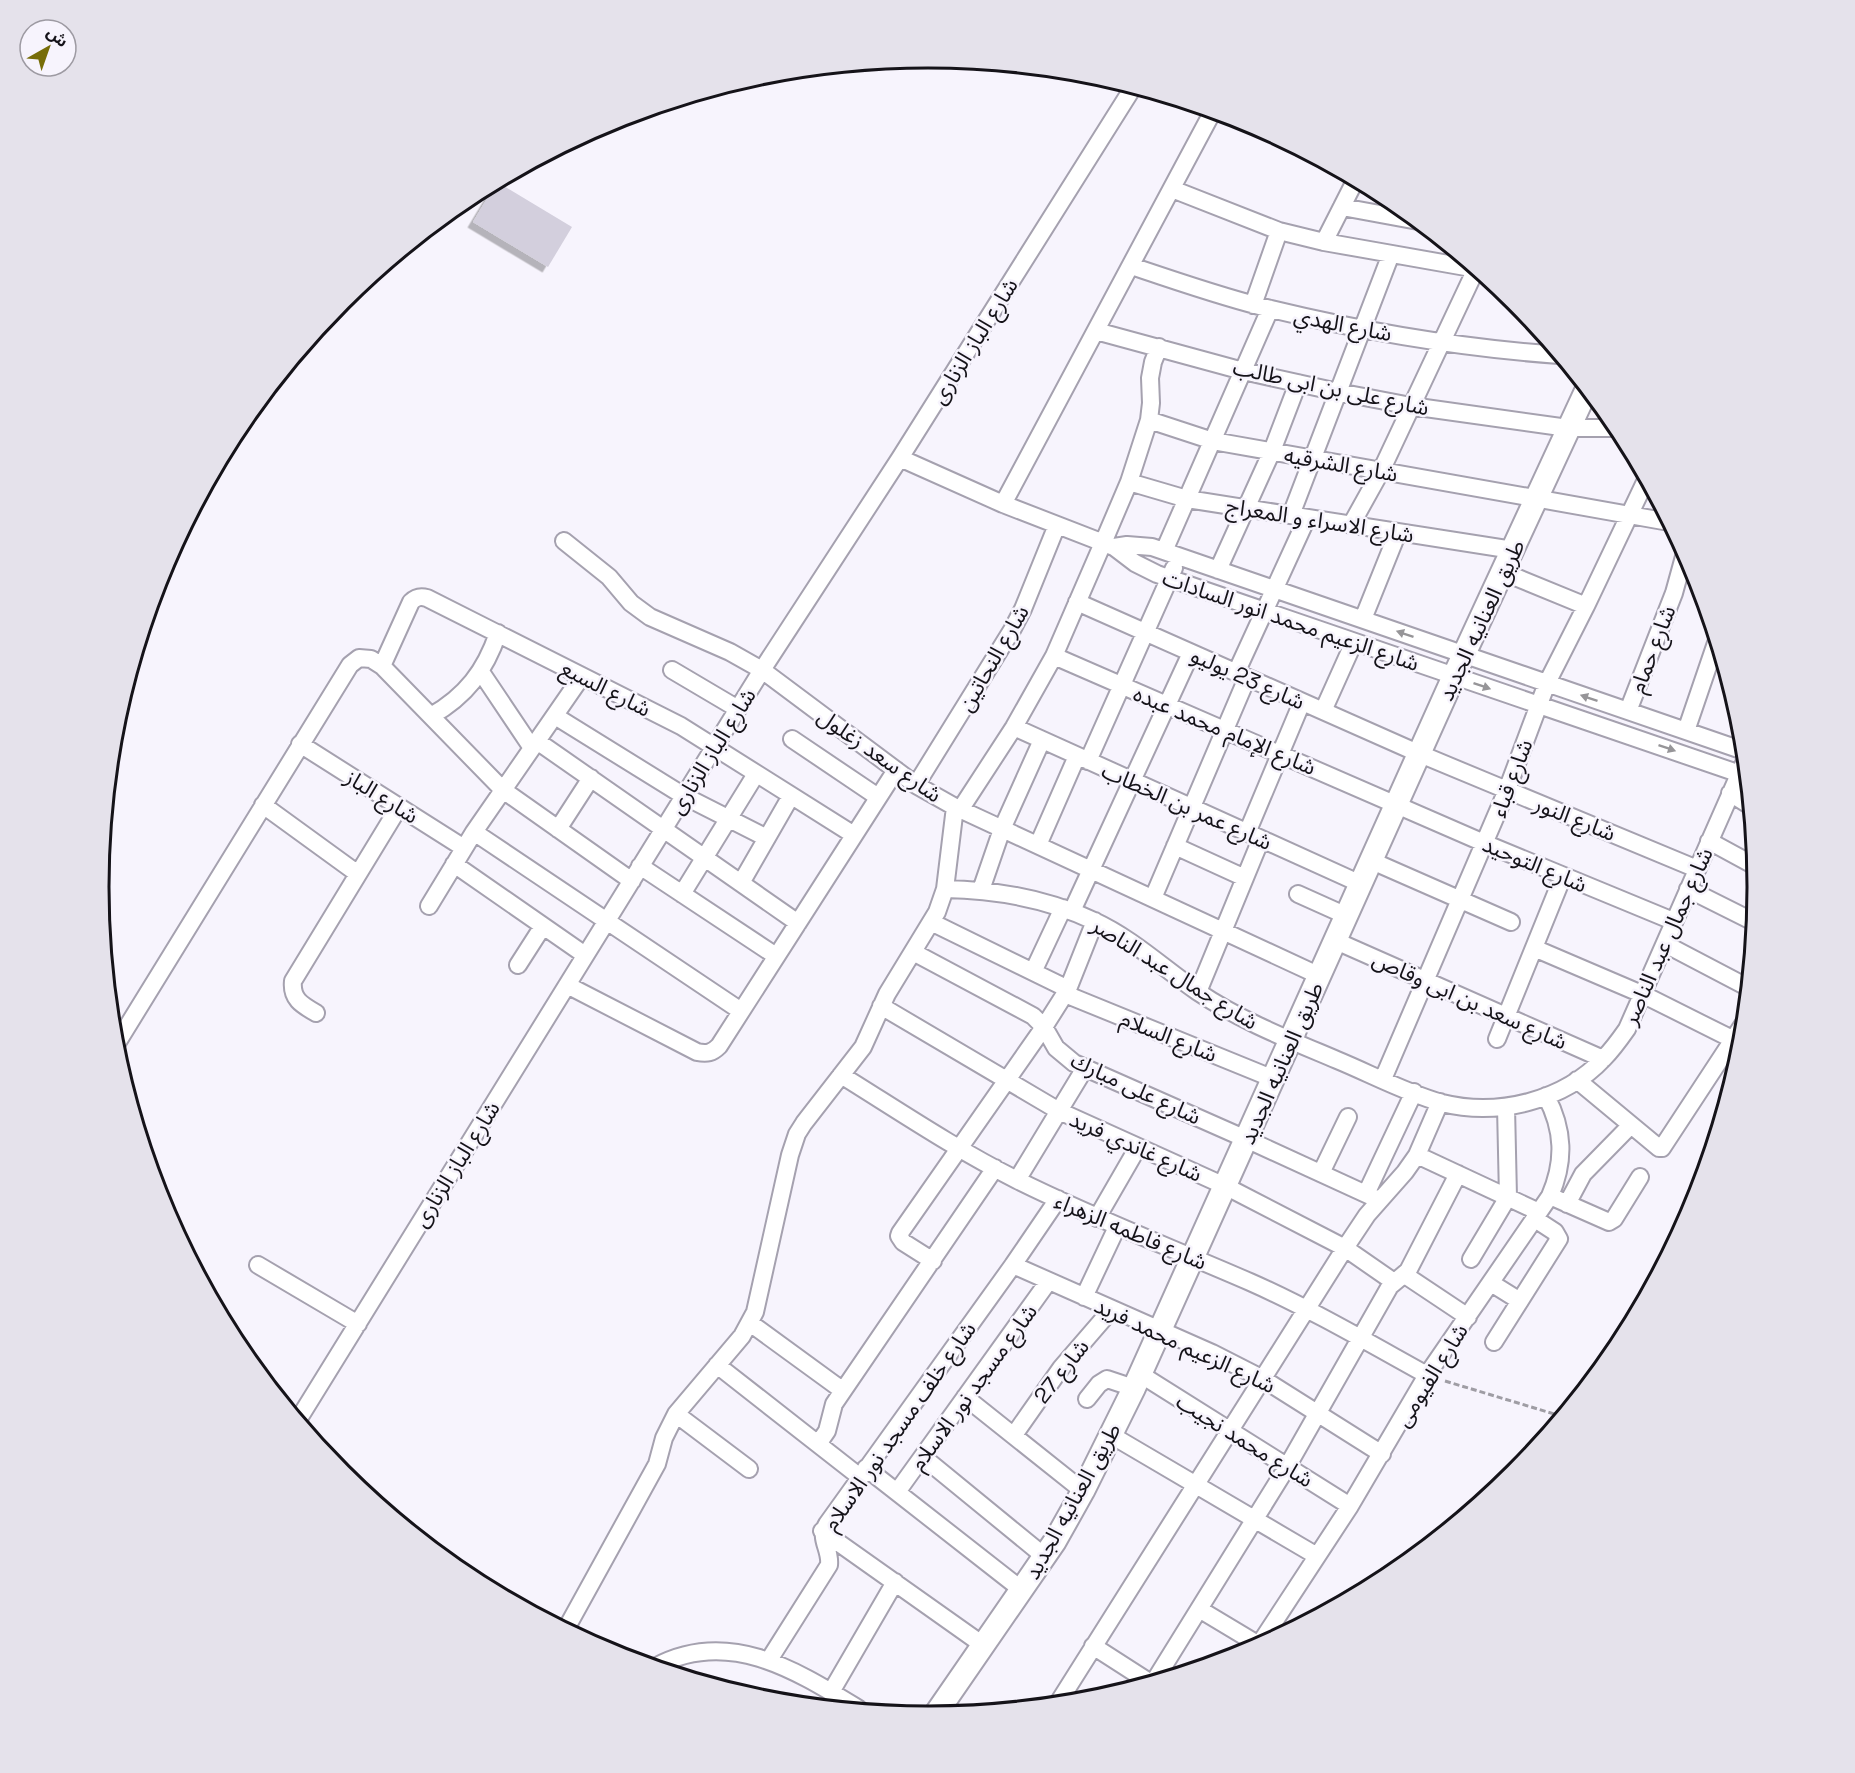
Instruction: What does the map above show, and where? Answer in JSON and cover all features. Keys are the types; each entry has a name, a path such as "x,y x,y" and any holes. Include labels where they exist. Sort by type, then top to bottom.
{"street":[{"name":"شارع الباز الزنارى","path":"302,1414 762,670 900,458 1130,93"},
{"path":"1003,504 1209,118"},
{"path":"1324,242 1352,187"},
{"path":"1172,189 1280,231 1324,242 1463,267"},
{"path":"1342,207 1399,217"},
{"path":"1253,304 1280,231"},
{"path":"1153,898 1225,730 1241,675 1299,517 1313,459 1390,254"},
{"name":"شارع الهدي","path":"1131,266 1270,309 1442,343 1489,350 1550,354"},
{"path":"1351,525 1381,471 1473,276"},
{"path":"1038,845 1121,685 1170,578 1172,554 1187,499 1270,309"},
{"name":"شارع على بن ابى طالب","path":"1096,331 1243,370 1338,392 1412,406 1568,428 1606,428"},
{"path":"569,1623 657,1464 664,1438 676,1414 742,1336 750,1323 755,1312 790,1155 797,1134 863,1047 880,1006 931,922 942,901 945,889 957,809 1014,727 1053,656 1077,602 1109,545 1149,420 1150,378 1159,347"},
{"path":"1218,570 1272,451 1298,383"},
{"name":"طريق العنانيه الجديد","path":"942,1705 1044,1556 1083,1491 1111,1435 1583,396"},
{"name":"شارع الشرقيه","path":"1149,420 1213,441 1660,520"},
{"name":"شارع الزعيم محمد انور السادات","path":"900,458 1003,504 1109,545 1134,563 1170,578 1263,612 1539,705 1737,768"},
{"name":"شارع الاسراء و المعراج","path":"1129,482 1187,499 1513,550"},
{"name":"شارع قباء","path":"1383,1079 1507,790 1547,683 1643,487"},
{"name":"شارع النحاتين","path":"916,785 1012,630 1023,609 1057,525"},
{"path":"1363,619 1398,532"},
{"name":"شارع سعد زغلول","path":"564,541 609,577 631,603 650,618 730,652 762,670 916,785 957,809 1320,976"},
{"name":"شارع الزعيم محمد انور السادات","path":"1109,545 1140,545 1172,554 1734,748"},
{"name":"شارع حمام","path":"1628,711 1674,593 1681,567"},
{"path":"1503,572 1586,606"},
{"name":"شارع السبع","path":"382,666 411,602 416,598 427,598 681,726 854,834"},
{"name":"شارع 23 يوليو","path":"1077,602 1420,754"},
{"path":"431,716 459,698 481,672 491,654 498,633"},
{"path":"1323,711 1354,642"},
{"path":"1033,972 1091,869 1191,653"},
{"path":"1686,731 1712,654"},
{"name":"شارع الإمام محمد عبده","path":"1053,656 1397,804"},
{"path":"122,1035 354,660 365,657 382,666 503,790 558,829 636,873 682,894 776,956"},
{"path":"672,670 738,709"},
{"path":"481,672 535,745 591,778 798,923"},
{"path":"429,906 474,832 582,676"},
{"path":"1198,992 1245,878 1254,836 1281,754 1302,702"},
{"path":"555,716 684,796 767,838"},
{"name":"شارع عمر بن الخطاب","path":"1014,727 1361,884"},
{"path":"792,739 878,797"},
{"path":"981,890 1002,829 1042,740"},
{"name":"شارع الباز","path":"300,744 464,848"},
{"name":"شارع النور","path":"1420,754 1697,869"},
{"path":"567,985 697,1052 705,1054 713,1052 896,770"},
{"path":"682,894 756,774"},
{"path":"558,829 591,778"},
{"name":"شارع جمال عبد الناصر","path":"945,889 981,890 1017,895 1067,909 1095,921 1138,946 1198,992 1235,1014 1291,1040 1440,1102 1484,1108 1506,1107 1546,1096 1577,1080 1604,1059 1627,1029 1644,995 1673,921 1739,778"},
{"path":"1730,793 1741,800"},
{"path":"741,883 791,796"},
{"name":"شارع التوحيد","path":"1397,804 1484,843 1673,921"},
{"path":"263,805 358,874"},
{"path":"316,1013 295,997 292,989 293,981 399,807"},
{"path":"474,832 741,1011"},
{"path":"1709,841 1746,861"},
{"path":"1175,846 1245,878"},
{"path":"1372,861 1511,922"},
{"path":"454,864 585,955"},
{"path":"1497,1038 1563,876"},
{"path":"1688,889 1746,918"},
{"path":"1298,894 1347,916"},
{"path":"933,1261 903,1242 899,1236 1044,1027 1066,991 1095,921"},
{"name":"شارع السلام","path":"931,922 1033,972 1066,991 1274,1079"},
{"path":"518,965 543,926"},
{"name":"شارع سعد بن ابى وقاص","path":"1336,941 1604,1059"},
{"path":"1665,944 1740,983"},
{"path":"1534,948 1644,995 1732,1039"},
{"name":"شارع على مبارك","path":"913,952 1026,1011 1044,1027 1056,1048 1074,1063 1246,1138 1373,1197"},
{"name":"شارع غاندي فريد","path":"880,1006 1059,1111 1225,1186 1345,1248 1468,1317"},
{"path":"1577,1080 1659,1148 1665,1146 1731,1044"},
{"path":"1017,1180 1085,1068"},
{"name":"شارع فاطمه الزهراء","path":"841,1074 958,1148 1017,1180 1096,1218 1308,1309 1427,1375"},
{"path":"1064,1693 1345,1248 1373,1197 1414,1092"},
{"name":"شارع الفيومى","path":"1268,1631 1350,1506 1427,1375 1550,1197 1557,1180 1562,1146 1560,1128 1546,1096"},
{"path":"1373,1197 1405,1172 1417,1155 1440,1102"},
{"path":"1472,1259 1508,1197 1506,1107"},
{"path":"1321,1173 1348,1117"},
{"path":"1567,1204 1583,1174 1631,1125"},
{"path":"1096,1218 1138,1147"},
{"path":"1417,1155 1508,1197 1537,1215 1559,1239 1494,1342"},
{"path":"819,1444 827,1431 834,1404 842,1390 995,1168"},
{"path":"1160,1671 1287,1467 1360,1338 1399,1278 1458,1174"},
{"path":"1550,1197 1606,1222 1612,1222 1641,1177"},
{"name":"شارع خلف مسجد نور الاسلام","path":"769,1660 829,1565 830,1556 822,1531 1058,1199"},
{"path":"1084,1297 1117,1227"},
{"path":"258,1265 358,1324"},
{"name":"شارع الزعيم محمد فريد","path":"1013,1265 1212,1353 1263,1379 1382,1454"},
{"name":"شارع مسجد نور الاسلام","path":"897,1492 1048,1282"},
{"path":"1491,1283 1520,1301"},
{"name":"شارع 27","path":"1014,1435 1061,1368 1112,1309"},
{"path":"750,1323 842,1390"},
{"path":"717,1365 819,1444 897,1492 1022,1590"},
{"name":"شارع محمد نجيب","path":"1087,1399 1102,1380 1107,1378 1137,1381 1231,1431 1350,1506"},
{"path":"965,1397 1083,1491"},
{"path":"676,1414 748,1469"},
{"path":"1111,1435 1317,1556"},
{"path":"922,1457 1044,1556"},
{"path":"822,1531 983,1645"},
{"path":"831,1692 895,1582"},
{"path":"1199,1609 1249,1639"},
{"path":"1093,1646 1142,1677"},
{"path":"666,1663 683,1656 704,1652 737,1652 769,1660 845,1701"}],"path":[{"path":"1427,1375 1554,1414"}],"building":[{"path":"504,186 572,227 548,267 473,222 489,195"}]}
